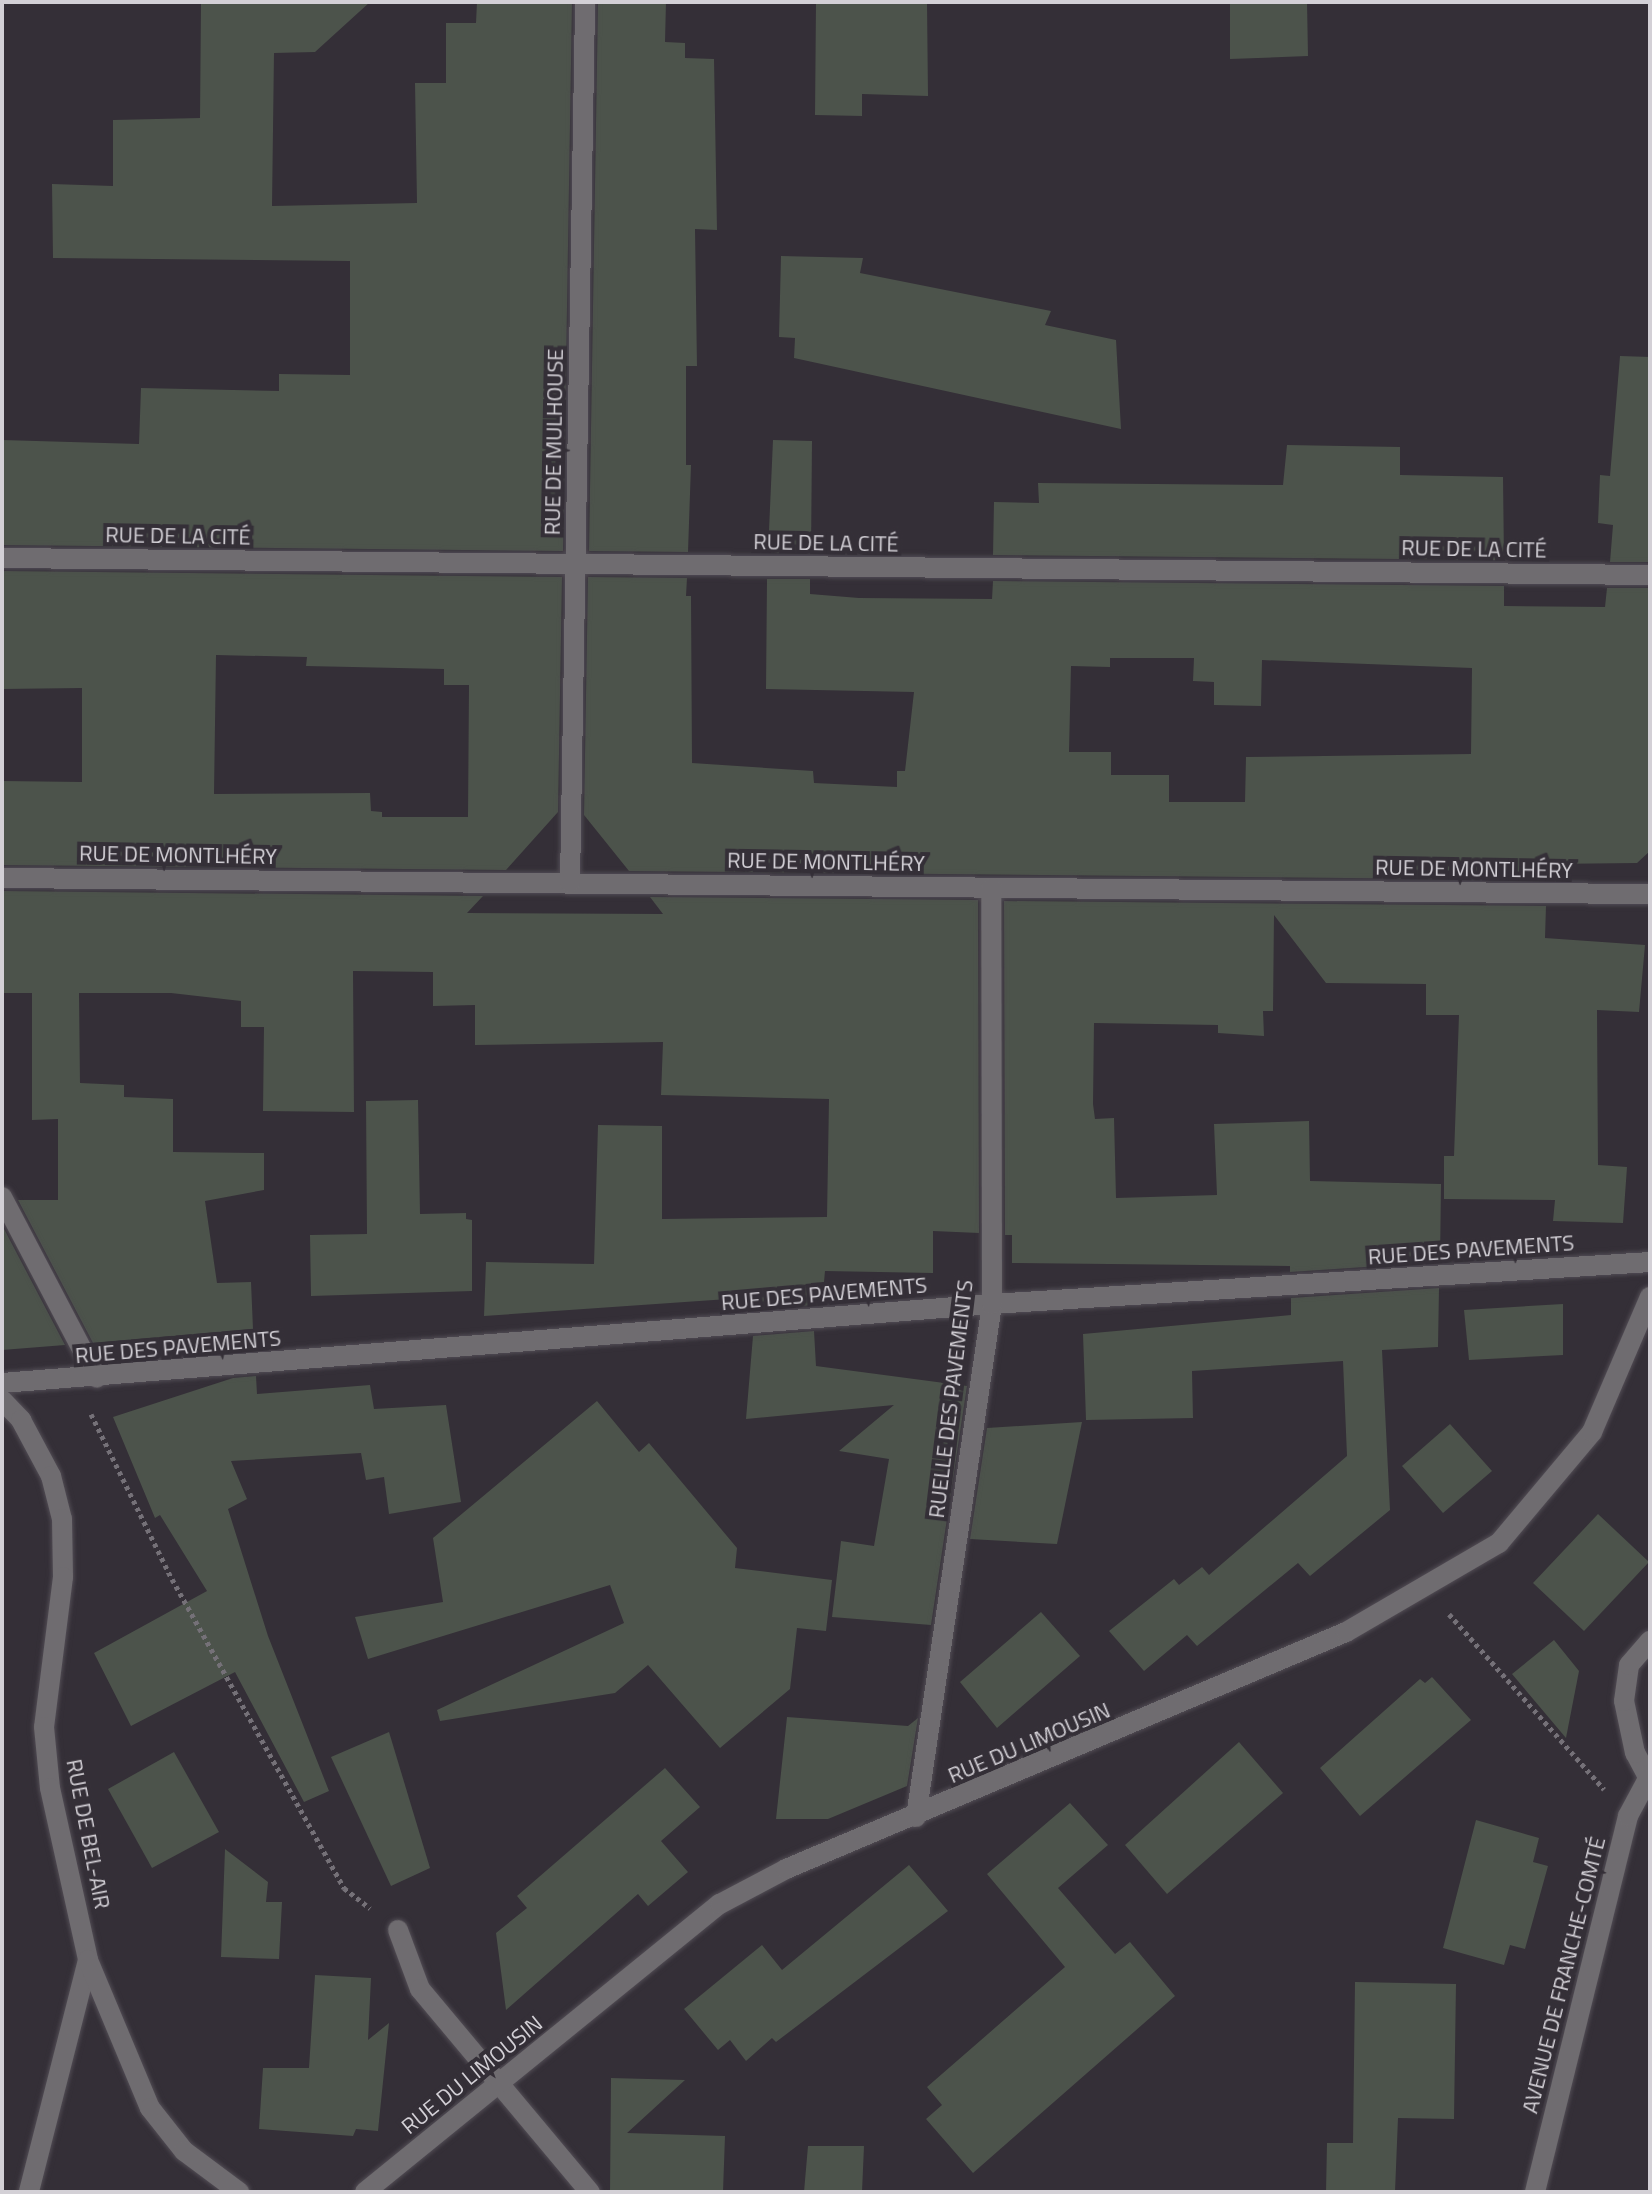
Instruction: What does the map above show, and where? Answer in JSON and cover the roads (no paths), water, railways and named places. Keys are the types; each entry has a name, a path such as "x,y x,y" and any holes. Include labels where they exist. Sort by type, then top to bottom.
{"street":[{"name":"RUE DE MULHOUSE","path":"570,883 585,2"},
{"name":"RUE DE LA CITÉ","path":"2,558 1650,575"},
{"name":"RUE DE MONTLHÉRY","path":"2,878 1650,894"},
{"name":"RUELLE DES PAVEMENTS","path":"916,1817 992,1304 991,888"},
{"path":"2,1197 97,1378"},
{"name":"RUE DES PAVEMENTS","path":"2,1383 97,1378 992,1304 1650,1262"},
{"name":"RUE DU LIMOUSIN","path":"365,2192 720,1904 786,1869 916,1817 1346,1632 1499,1543 1592,1432 1650,1297"},
{"name":"RUE DE BEL-AIR","path":"2,1400 21,1420 51,1476 62,1519 63,1577 44,1727 50,1788 88,1960 29,2192"},
{"path":"1649,1776 1635,1753 1624,1701 1629,1665 1650,1641"},
{"name":"AVENUE DE FRANCHE-COMTÉ","path":"1535,2192 1628,1816 1649,1776"},
{"path":"398,1930 420,1989 590,2192"},
{"path":"88,1960 150,2108 184,2151 239,2192"}]}
